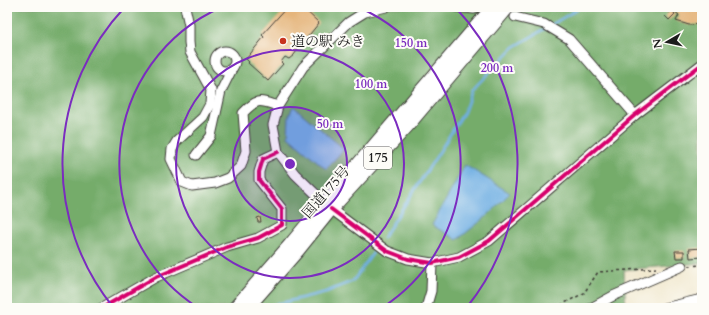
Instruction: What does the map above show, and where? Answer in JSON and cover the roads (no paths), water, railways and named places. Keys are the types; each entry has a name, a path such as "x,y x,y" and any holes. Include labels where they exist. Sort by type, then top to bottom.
{"highway":[{"name":"国道175号","path":"248,308 298,250 328,206 380,140 493,7"},
{"name":"国道175号","path":"235,308 290,244 408,125 511,12"}],"street":[{"path":"185,7 189,25 190,52 211,90 210,104 203,117 177,142 172,150 171,159 182,182 192,186 215,183 228,178 240,166 246,151 244,113 253,103 263,101 278,106"},
{"path":"386,7 365,12 349,22 303,67 278,106 273,125 278,152 295,174 328,206 387,251 408,259 432,263 459,257 489,241 635,115 702,64"},
{"path":"456,7 474,9"},
{"path":"511,12 544,24 569,39 635,115"},
{"path":"196,155 211,136 221,91 235,64 234,57 227,51 218,54 215,59 218,68 224,71 233,67"},
{"path":"202,73 216,65"},
{"path":"102,308 156,277 227,246 258,238 282,225 282,209 259,180 259,172 263,159 278,152"},
{"path":"426,308 431,292 432,263"},
{"path":"591,308 614,296 682,266"},
{"path":"664,308 702,299"}],"water":[{"path":"293,106 344,149 326,169 288,136 289,116"},
{"path":"465,165 510,193 486,217 457,240 432,225"}],"waterway":[{"path":"551,25 581,7"},
{"path":"383,238 464,112 472,90 514,47 546,28"},
{"path":"271,308 273,305 326,292 353,281 373,253"}],"place":[{"name":"道の駅 みき","path":"283,41"}]}
